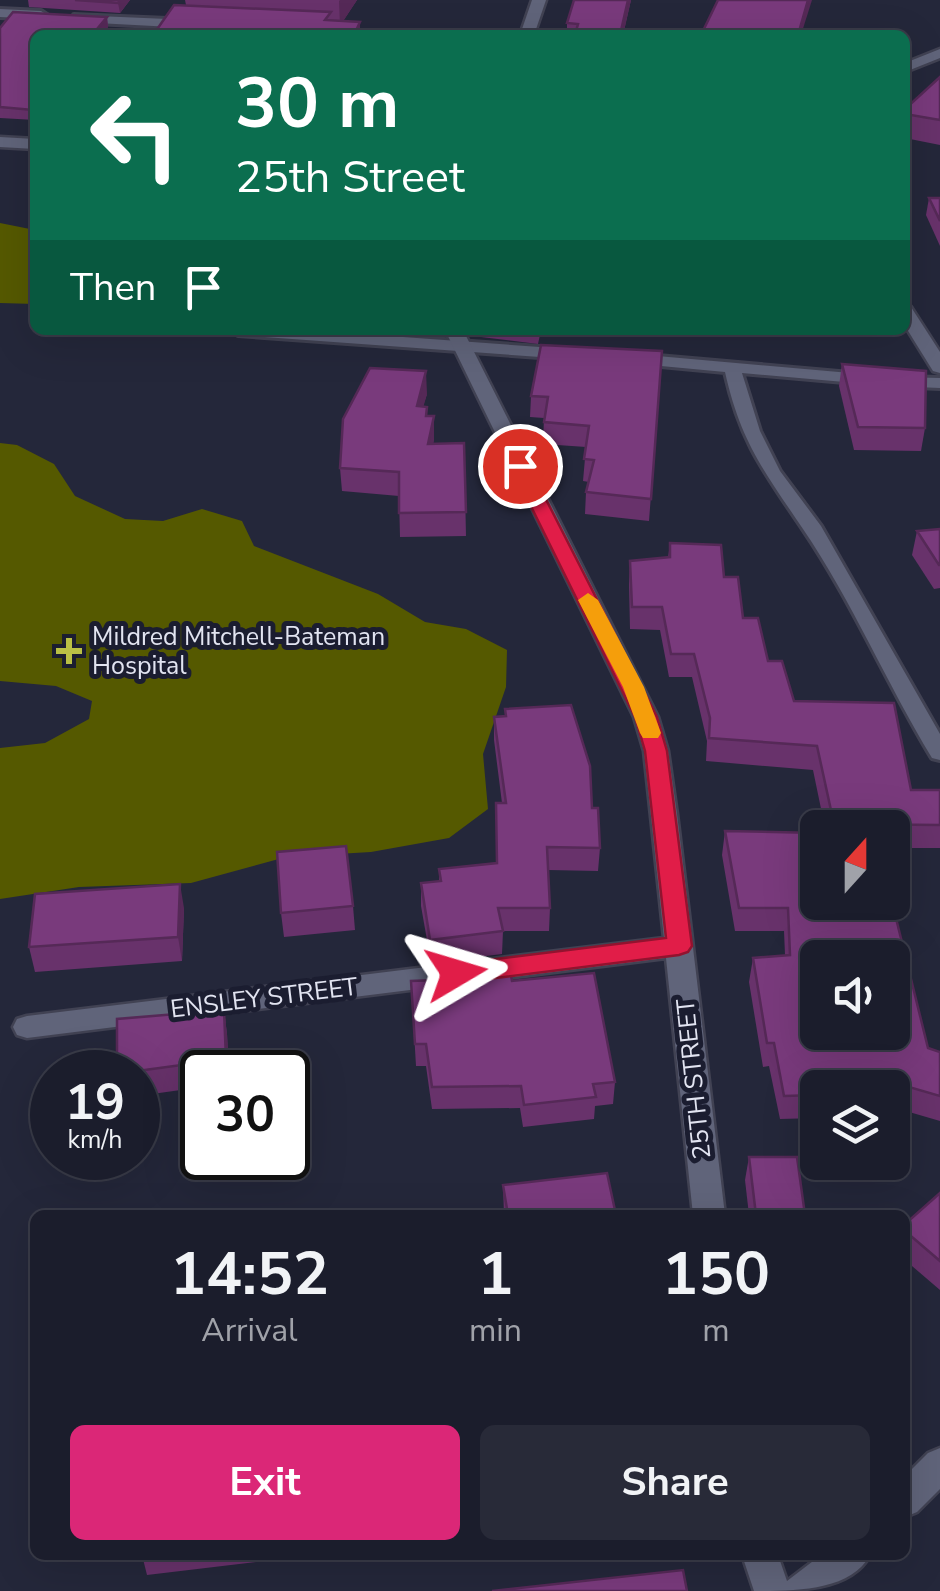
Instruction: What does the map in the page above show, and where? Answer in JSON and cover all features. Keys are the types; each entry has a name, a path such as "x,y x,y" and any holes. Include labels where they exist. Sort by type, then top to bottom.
{"street":[{"path":"529,30 539,0"},
{"path":"910,66 940,54"},
{"path":"0,142 30,144"},
{"path":"910,320 940,367"},
{"name":"25TH STREET","path":"457,338 646,717 656,751 708,1210"},
{"name":"ENSLEY STREET","path":"27,1028 679,946"},
{"path":"910,1495 940,1464"},
{"path":"762,1560 772,1591"},
{"path":"801,1591 845,1560"}],"lane":[{"path":"0,12 51,16"},
{"path":"70,17 207,26"},
{"path":"375,335 457,338 579,355"},
{"path":"619,358 940,383"},
{"path":"732,367 736,391 766,468 811,526 940,753"}],"shaded area":[{"path":"0,223 30,229 30,304 0,303"},
{"path":"0,443 17,445 54,464 75,496 125,519 163,521 202,509 242,521 254,546 378,594 425,622 466,629 507,650 506,687 483,754 488,809 449,838 371,852 286,857 191,883 79,887 0,899 0,748 45,743 89,719 92,701 56,686 0,681"}],"building":[{"path":"75,0 120,0 118,3"},
{"path":"574,0 628,0 621,30 576,30 578,24 567,23"},
{"path":"718,0 808,0 799,30 703,30"},
{"path":"174,5 331,12 325,20 360,22 356,30 156,30"},
{"path":"13,12 107,17 96,30 30,30 30,110 0,107 0,28"},
{"path":"940,77 940,120 910,115 910,104"},
{"path":"929,198 940,198 940,221"},
{"path":"541,345 662,351 651,499 586,492 594,460 584,459 589,426 544,422 548,397 531,396"},
{"path":"842,364 926,371 925,428 858,427"},
{"path":"370,368 426,371 417,406 427,407 426,416 434,416 428,444 464,443 466,512 399,513 399,472 340,468 343,419"},
{"path":"940,529 940,565 939,565 917,531"},
{"path":"670,543 721,545 724,577 738,577 743,618 758,618 768,661 782,661 794,701 894,703 911,790 940,790 940,825 910,825 910,810 831,810 817,746 709,738 710,718 694,654 671,654 662,607 632,607 630,561 670,557"},
{"path":"571,705 590,766 592,808 598,808 600,848 547,847 550,908 498,908 503,931 430,940 421,883 441,881 439,869 497,863 496,803 506,803 494,717 506,716 505,709"},
{"path":"725,831 800,833 800,920 896,920 901,940 800,940 800,1050 910,1050 910,975 928,1048 940,1052 940,1096 910,1087 910,1070 800,1070 800,1096 784,1096 774,1043 767,1043 753,958 790,955 788,908 739,908"},
{"path":"346,846 353,906 281,913 277,852"},
{"path":"180,884 178,937 29,947 35,894"},
{"path":"508,960 512,981 594,973 615,1082 593,1084 596,1097 524,1105 521,1086 432,1087 426,1044 415,1044 411,981 437,980 435,969"},
{"path":"224,1010 226,1050 180,1050 180,1065 160,1068 160,1050 117,1050 117,1019"},
{"path":"749,1157 797,1157 804,1210 755,1210"},
{"path":"607,1173 615,1210 507,1210 503,1185"},
{"path":"940,1193 940,1261 910,1235 910,1220"},
{"path":"683,1570 687,1591 492,1591"}],"slow traffic":[{"path":"588,600 634,687 650,733"}],"place":[{"name":"Mildred Mitchell-Bateman Hospital","path":"69,651"}],"route":[{"path":"456,973 679,946 656,751 646,717 520,466"}]}
